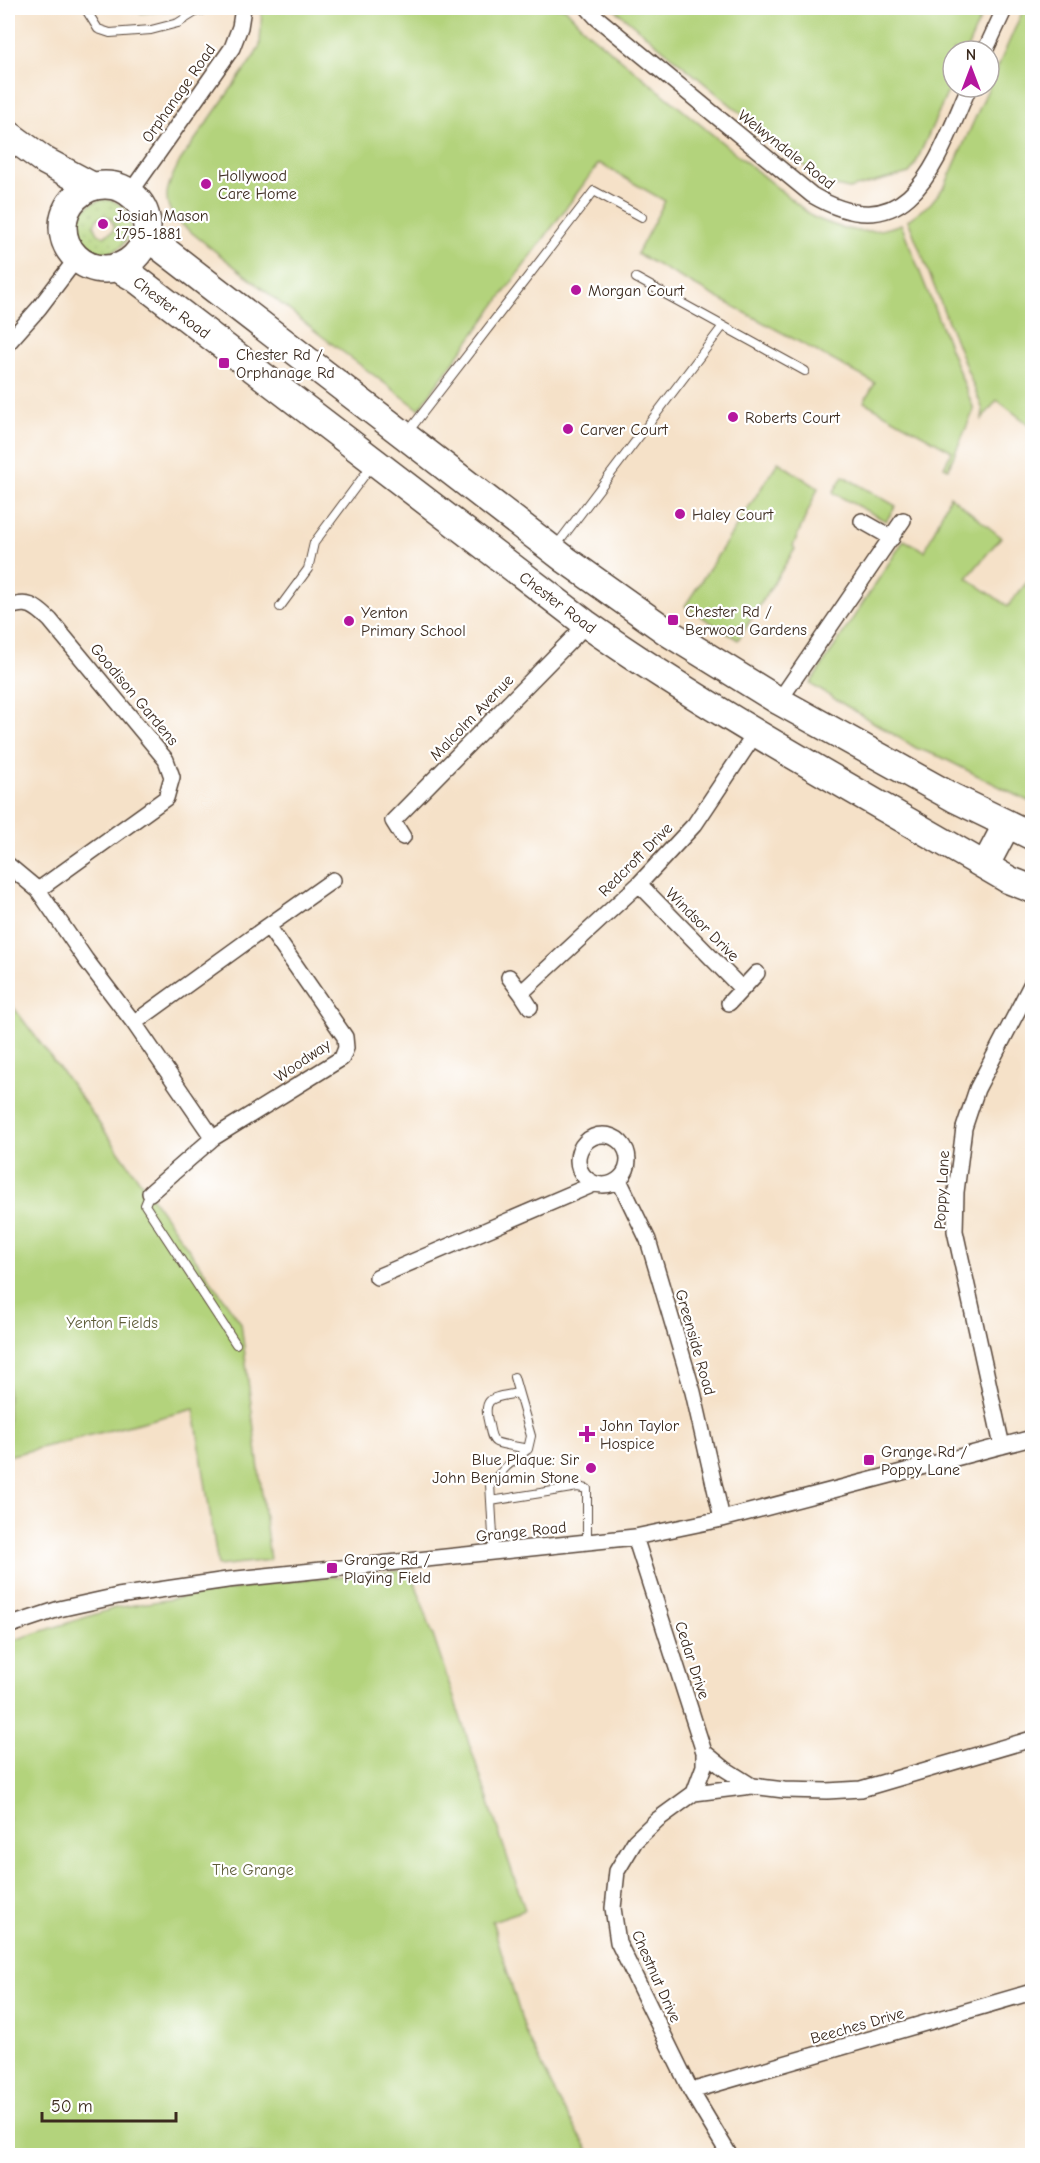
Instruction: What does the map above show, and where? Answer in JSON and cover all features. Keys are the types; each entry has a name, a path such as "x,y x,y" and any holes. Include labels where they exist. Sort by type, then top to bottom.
{"highway":[{"path":"8,134 45,161 92,186"},
{"path":"45,161 58,186 64,217 64,239 77,258"},
{"path":"64,217 74,198 92,186 108,185 130,193 142,208 147,227 146,236 559,555 669,633 779,701 954,798 1032,836"},
{"name":"Chester Road","path":"77,258 95,268 116,267 135,256 146,236"},
{"name":"Chester Road","path":"116,267 135,279 543,591 658,673 755,734 1009,880 1032,889"},
{"path":"543,591 559,555"},
{"path":"986,866 1007,824"}],"street":[{"name":"Orphanage Road","path":"130,193 232,48 240,27 243,8"},
{"name":"Welwyndale Road","path":"588,8 812,195 833,207 856,214 877,213 898,205 915,191 929,174 964,99"},
{"path":"991,39 1005,8"},
{"path":"8,343 39,308 77,258"},
{"path":"779,701 903,520"},
{"path":"862,521 892,538"},
{"name":"Goodison Gardens","path":"8,608 24,604 34,605 50,621 166,760 172,777 166,798 38,890"},
{"name":"Malcolm Avenue","path":"403,837 393,821 576,635 585,622"},
{"name":"Redcroft Drive","path":"521,993 639,884 695,824 755,734"},
{"path":"8,865 38,890 213,1138"},
{"path":"134,1023 333,880"},
{"name":"Windsor Drive","path":"639,884 742,989"},
{"name":"Woodway","path":"150,1193 213,1138 342,1058 346,1048 345,1037 268,926"},
{"path":"729,1003 757,973"},
{"path":"509,977 530,1007"},
{"name":"Poppy Lane","path":"1002,1446 956,1231 956,1192 964,1128 977,1089 1032,983"},
{"path":"377,1277 594,1184 607,1185 619,1180 627,1170 629,1159 625,1146 614,1136 605,1134 591,1137 582,1146 578,1155 580,1172 594,1184"},
{"name":"Greenside Road","path":"619,1180 648,1240 693,1392 722,1519"},
{"name":"Grange Road","path":"8,1626 59,1609 118,1596 227,1580 635,1538 722,1519 1032,1438"},
{"name":"Cedar Drive","path":"635,1538 704,1752 704,1766 694,1793"},
{"path":"694,1793 752,1786 784,1790 861,1789 1032,1739"},
{"path":"704,1752 752,1786"},
{"name":"Chestnut Drive","path":"694,1793 657,1820 635,1841 617,1871 613,1908 618,1942 691,2091 730,2156"},
{"name":"Beeches Drive","path":"691,2091 1032,1992"}],"lane":[{"path":"84,8 98,29 110,33 151,30 178,23 197,10 222,8"},
{"path":"406,436 594,191 642,217"},
{"path":"636,278 804,371"},
{"path":"559,555 723,326"},
{"path":"280,607 308,569 314,543 375,462"},
{"path":"150,1193 145,1205 236,1344"},
{"path":"494,1552 490,1484 528,1449 531,1436 514,1377"},
{"path":"518,1393 490,1399 486,1404 485,1412 495,1442 528,1449"},
{"path":"491,1501 578,1486 587,1489 586,1542"}],"green space":[{"path":"135,8 191,8 141,13"},
{"path":"262,8 565,8 586,31 813,217 857,231 878,230 901,224 973,407 973,412 948,469 944,467 952,451 864,402 875,383 637,254 665,201 599,163 419,409 319,334 176,220 168,205 169,184 180,161 260,45"},
{"path":"613,8 985,8 971,39 941,39 941,99 944,99 914,167 909,173 849,189 827,184"},
{"path":"1024,8 1032,8 1032,427 997,400 982,419 983,410 908,220 930,204 945,186 984,99 1001,99 1001,60"},
{"path":"106,199 120,205 129,214 131,225 129,235 123,245 114,251 102,253 90,248 79,234 80,215 88,206","holes":["103,216 109,217 114,225 113,231 105,236 98,234 94,225 97,219"]},
{"path":"778,462 818,488 793,546 795,549 738,640 685,606"},
{"path":"843,476 896,506 886,521 833,493"},
{"path":"950,496 1001,537 967,578 1008,606 1032,576 1032,803 941,757 916,748 810,684 904,540 925,551"},
{"name":"Yenton Fields","path":"8,1000 74,1088 241,1323 270,1560 218,1566 194,1409 8,1456"},
{"name":"The Grange","path":"411,1570 525,1910 492,1921 525,2030 563,2109 592,2155 9,2155 8,1642 115,1608 293,1580"}],"place":[{"name":"Hollywood Care Home","path":"206,184"},
{"name":"Josiah Mason 1795-1881","path":"103,224"},
{"name":"Morgan Court","path":"576,290"},
{"name":"Chester Rd / Orphanage Rd","path":"224,363"},
{"name":"Roberts Court","path":"733,417"},
{"name":"Carver Court","path":"568,429"},
{"name":"Haley Court","path":"680,514"},
{"name":"Chester Rd / Berwood Gardens","path":"673,620"},
{"name":"Yenton Primary School","path":"349,621"},
{"name":"John Taylor Hospice","path":"587,1434"},
{"name":"Grange Rd / Poppy Lane","path":"869,1460"},
{"name":"Blue Plaque: Sir John Benjamin Stone","path":"591,1468"},
{"name":"Grange Rd / Playing Field","path":"332,1568"}]}
